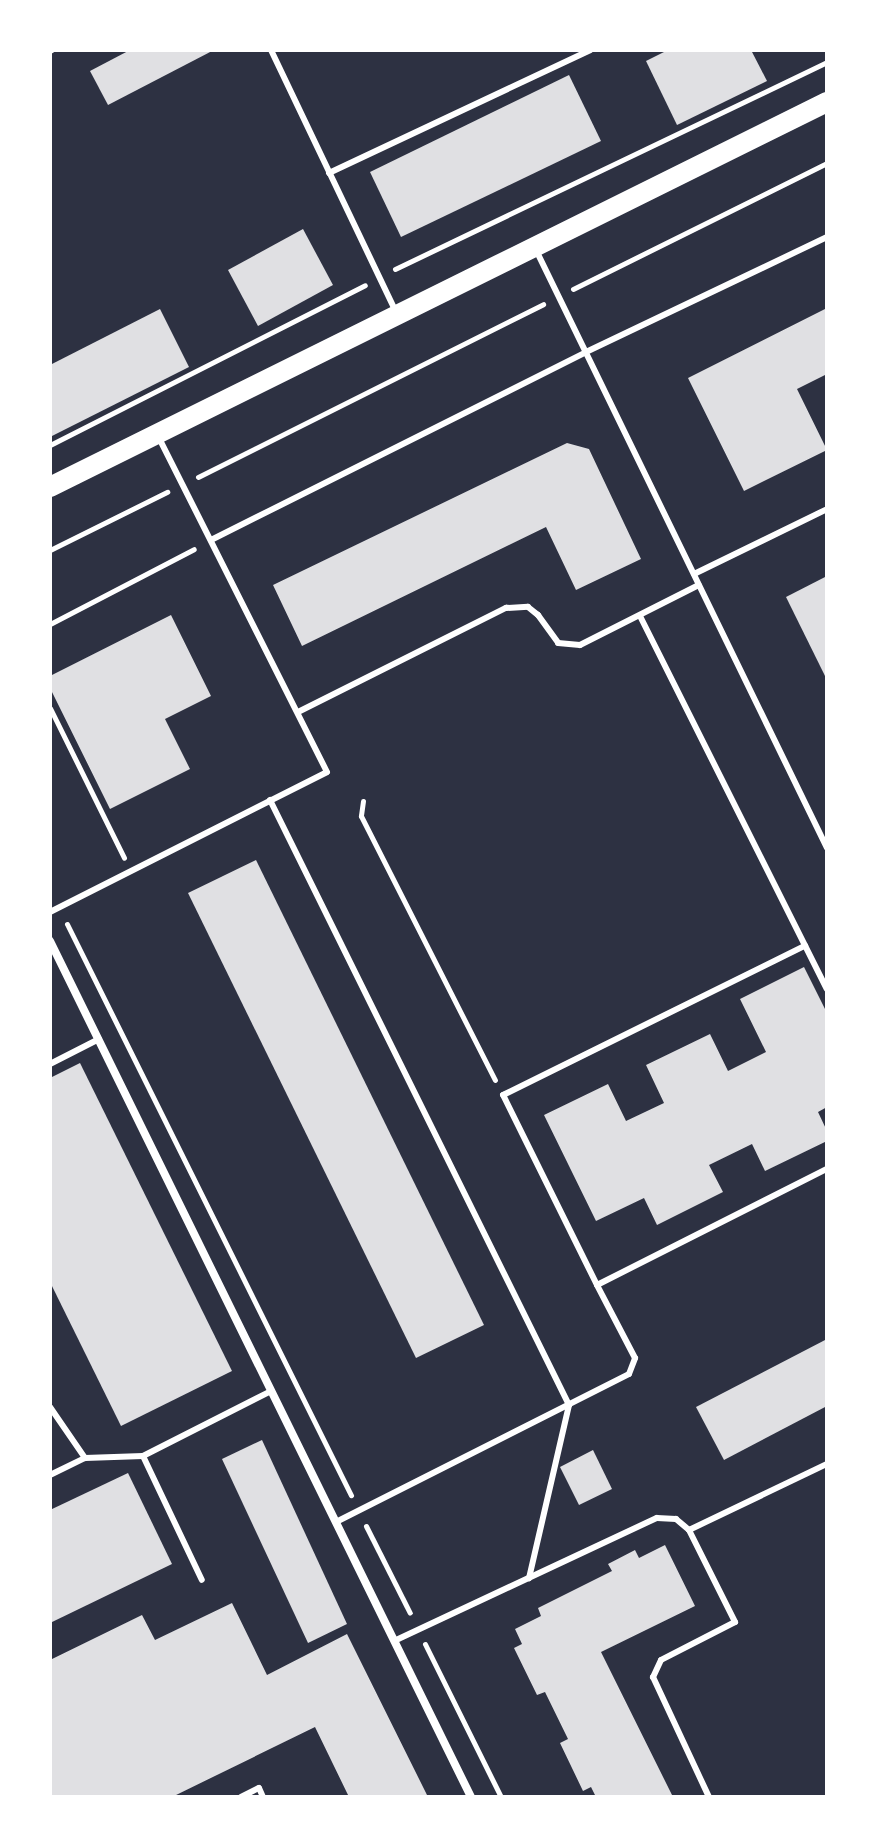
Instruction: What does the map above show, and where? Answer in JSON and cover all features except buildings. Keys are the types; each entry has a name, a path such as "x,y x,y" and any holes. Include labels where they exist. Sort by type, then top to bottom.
{"main road":[{"path":"50,487 827,102"}],"street":[{"path":"50,941 471,1797"}],"lane":[{"path":"271,50 398,315"},
{"path":"329,173 590,50"},
{"path":"211,540 586,352 827,237"},
{"path":"534,247 827,848"},
{"path":"50,912 327,772 157,433"},
{"path":"694,574 827,509"},
{"path":"298,712 506,608 528,607 538,615 550,635 568,646 580,645 699,585"},
{"path":"640,616 827,989"},
{"path":"270,800 569,1405 529,1578"},
{"path":"336,1522 629,1374 635,1358 503,1095 805,946"},
{"path":"50,1064 99,1039"},
{"path":"597,1285 827,1169"},
{"path":"50,1475 85,1458 143,1456 271,1391"},
{"path":"50,1407 85,1458"},
{"path":"143,1456 202,1580"},
{"path":"689,1530 827,1464"},
{"path":"394,1641 657,1518 676,1519 689,1530 735,1622 661,1660 653,1677 709,1797"},
{"path":"241,1797 259,1788 263,1797"}],"path":[{"path":"50,445 379,277 827,62"},
{"path":"50,550 827,163"},
{"path":"50,624 211,540"},
{"path":"50,708 130,871"},
{"path":"363,801 361,816 503,1095"},
{"path":"59,907 501,1797"}]}
